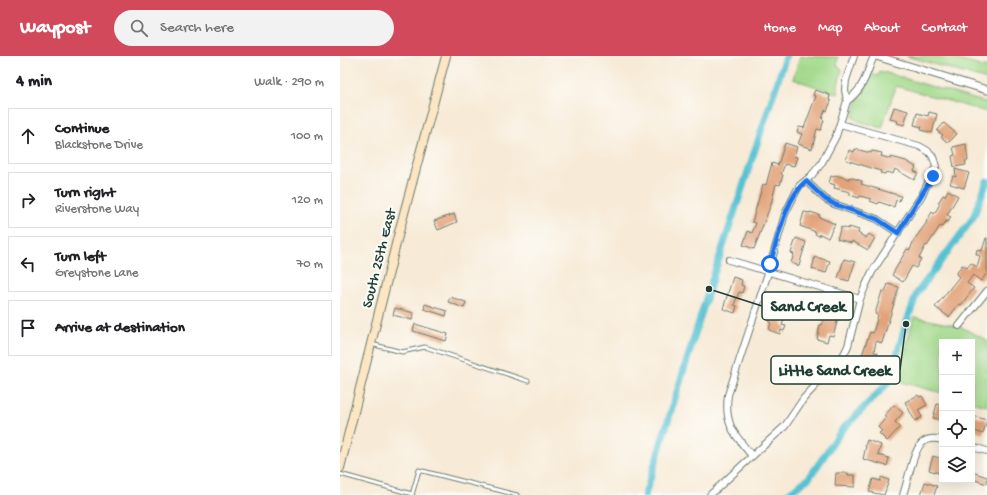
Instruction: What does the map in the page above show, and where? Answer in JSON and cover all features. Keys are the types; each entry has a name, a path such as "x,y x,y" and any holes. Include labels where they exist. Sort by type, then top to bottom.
{"main road":[{"name":"South 25th East","path":"340,468 399,232 446,56"}],"street":[{"path":"752,456 730,426 726,410 728,395 751,326 785,214 799,186 806,181 821,164 836,136 847,100 845,90 846,80 854,56"},
{"path":"847,100 856,94 860,88 875,56 987,90"},
{"path":"710,495 785,426 804,398 843,356 848,346 860,299 872,272 933,176 936,167 934,158 929,151 919,146 840,124"},
{"path":"806,181 825,199 834,204 877,219 898,233"},
{"path":"729,260 860,299"},
{"path":"959,326 987,291"},
{"path":"903,495 915,452 920,444 932,438 939,439"},
{"path":"975,448 987,451"}],"lane":[{"path":"371,344 402,352 425,347 528,381"},
{"path":"340,474 412,494 419,470 517,495"}],"green space":[{"path":"800,56 838,57 837,65 842,69 838,85 838,94 793,79"},
{"path":"906,56 946,56 987,68 987,80"},
{"path":"880,71 987,103 987,112 896,86 882,128 858,121 853,117 857,101 863,95 869,74 878,76"},
{"path":"914,317 959,326 987,340 987,406 975,403 975,339 939,339 939,392 897,381"}],"building":[{"path":"815,90 830,95 829,100 831,101 827,111 825,110 821,130 817,129 812,149 798,144 802,134 797,132 799,127 804,128 816,96 813,95"},
{"path":"894,107 908,111 904,125 897,123 898,121 890,119"},
{"path":"929,112 937,114 932,133 921,130 922,127 914,125 917,113 928,116"},
{"path":"944,123 957,134 949,142 941,137 943,135 937,131"},
{"path":"785,143 797,147 794,156 797,157 794,166 785,164 781,174 783,175 780,185 776,184 771,204 754,249 743,245 748,231 752,233 756,223 752,222 763,184 766,185 772,163 778,165"},
{"path":"966,144 968,161 965,161 966,165 954,167 952,156 955,155 953,147"},
{"path":"855,149 871,153 872,151 882,153 881,156 906,161 916,167 914,171 918,173 914,180 895,169 893,174 886,172 885,174 880,173 881,171 846,160 849,150 854,152"},
{"path":"955,169 969,173 964,188 950,184 953,176 956,177"},
{"path":"835,175 862,181 861,184 901,196 899,201 896,200 894,207 879,202 878,204 870,201 871,199 860,196 859,198 850,195 850,192 834,188 835,185 829,183 831,176 834,177"},
{"path":"948,190 958,196 947,215 951,217 942,227 940,226 927,246 926,245 919,258 921,259 916,268 912,266 903,282 892,275 907,249 910,250 914,240 927,222 932,212 934,214 940,204 938,203 943,195 945,196"},
{"path":"804,212 820,215 819,217 835,224 828,238 820,234 819,236 815,234 816,232 800,226"},
{"path":"454,214 457,222 438,230 434,221"},
{"path":"841,227 848,229 849,227 859,230 858,233 866,238 869,234 875,238 868,250 852,241 852,243 837,239"},
{"path":"796,238 806,242 799,266 791,263 794,254 791,253"},
{"path":"986,238 987,273 981,281 973,275 967,283 974,288 961,305 959,304 949,317 935,307 959,277 956,274 962,265 967,268 971,263 977,267 980,256 976,254 977,249 982,251"},
{"path":"815,257 830,261 826,273 812,269"},
{"path":"844,259 855,262 849,281 838,278"},
{"path":"733,277 742,280 741,285 744,286 742,293 739,292 734,305 737,306 735,313 723,309"},
{"path":"888,284 899,287 882,343 876,341 874,352 878,353 874,367 863,364 866,356 862,355 870,332 873,333 878,315 875,314 882,291 885,292"},
{"path":"781,293 792,296 782,325 786,326 784,331 781,330 780,334 769,330 771,322 769,321 776,299 779,300"},
{"path":"450,297 466,302 464,308 448,302"},
{"path":"810,302 836,309 835,314 839,315 833,336 829,335 827,342 817,339 820,325 822,325 825,315 814,313 812,318 798,314 801,303 808,306"},
{"path":"425,304 447,311 446,316 424,309"},
{"path":"395,308 414,313 412,320 393,315"},
{"path":"415,324 448,334 446,341 413,331"},
{"path":"918,395 919,397 922,396 927,405 918,410 922,417 915,421 905,402"},
{"path":"937,404 939,404 939,419 933,418"},
{"path":"894,405 903,413 895,422 900,427 887,441 879,433 882,431 878,427 886,418 884,416"},
{"path":"975,417 987,420 983,434 975,431"},
{"path":"867,440 881,445 878,455 889,458 887,466 863,459"},
{"path":"933,456 939,458 939,473 929,470"},
{"path":"836,473 848,473 848,475 855,475 855,487 835,486"},
{"path":"975,473 987,477 987,484 975,480"},
{"path":"881,477 889,480 884,495 869,492 873,479 881,481"},
{"path":"925,482 937,486 934,495 921,495"}],"waterway":[{"path":"645,495 709,289 786,56"},
{"path":"786,495 809,478 842,430 889,382 917,293 973,218 987,181"}],"place":[{"name":"Sand Creek","path":"709,289"},
{"name":"Little Sand Creek","path":"906,324"}],"route":[{"path":"770,264 785,214 799,186 806,181 825,199 834,204 877,219 898,233 933,176"}]}
